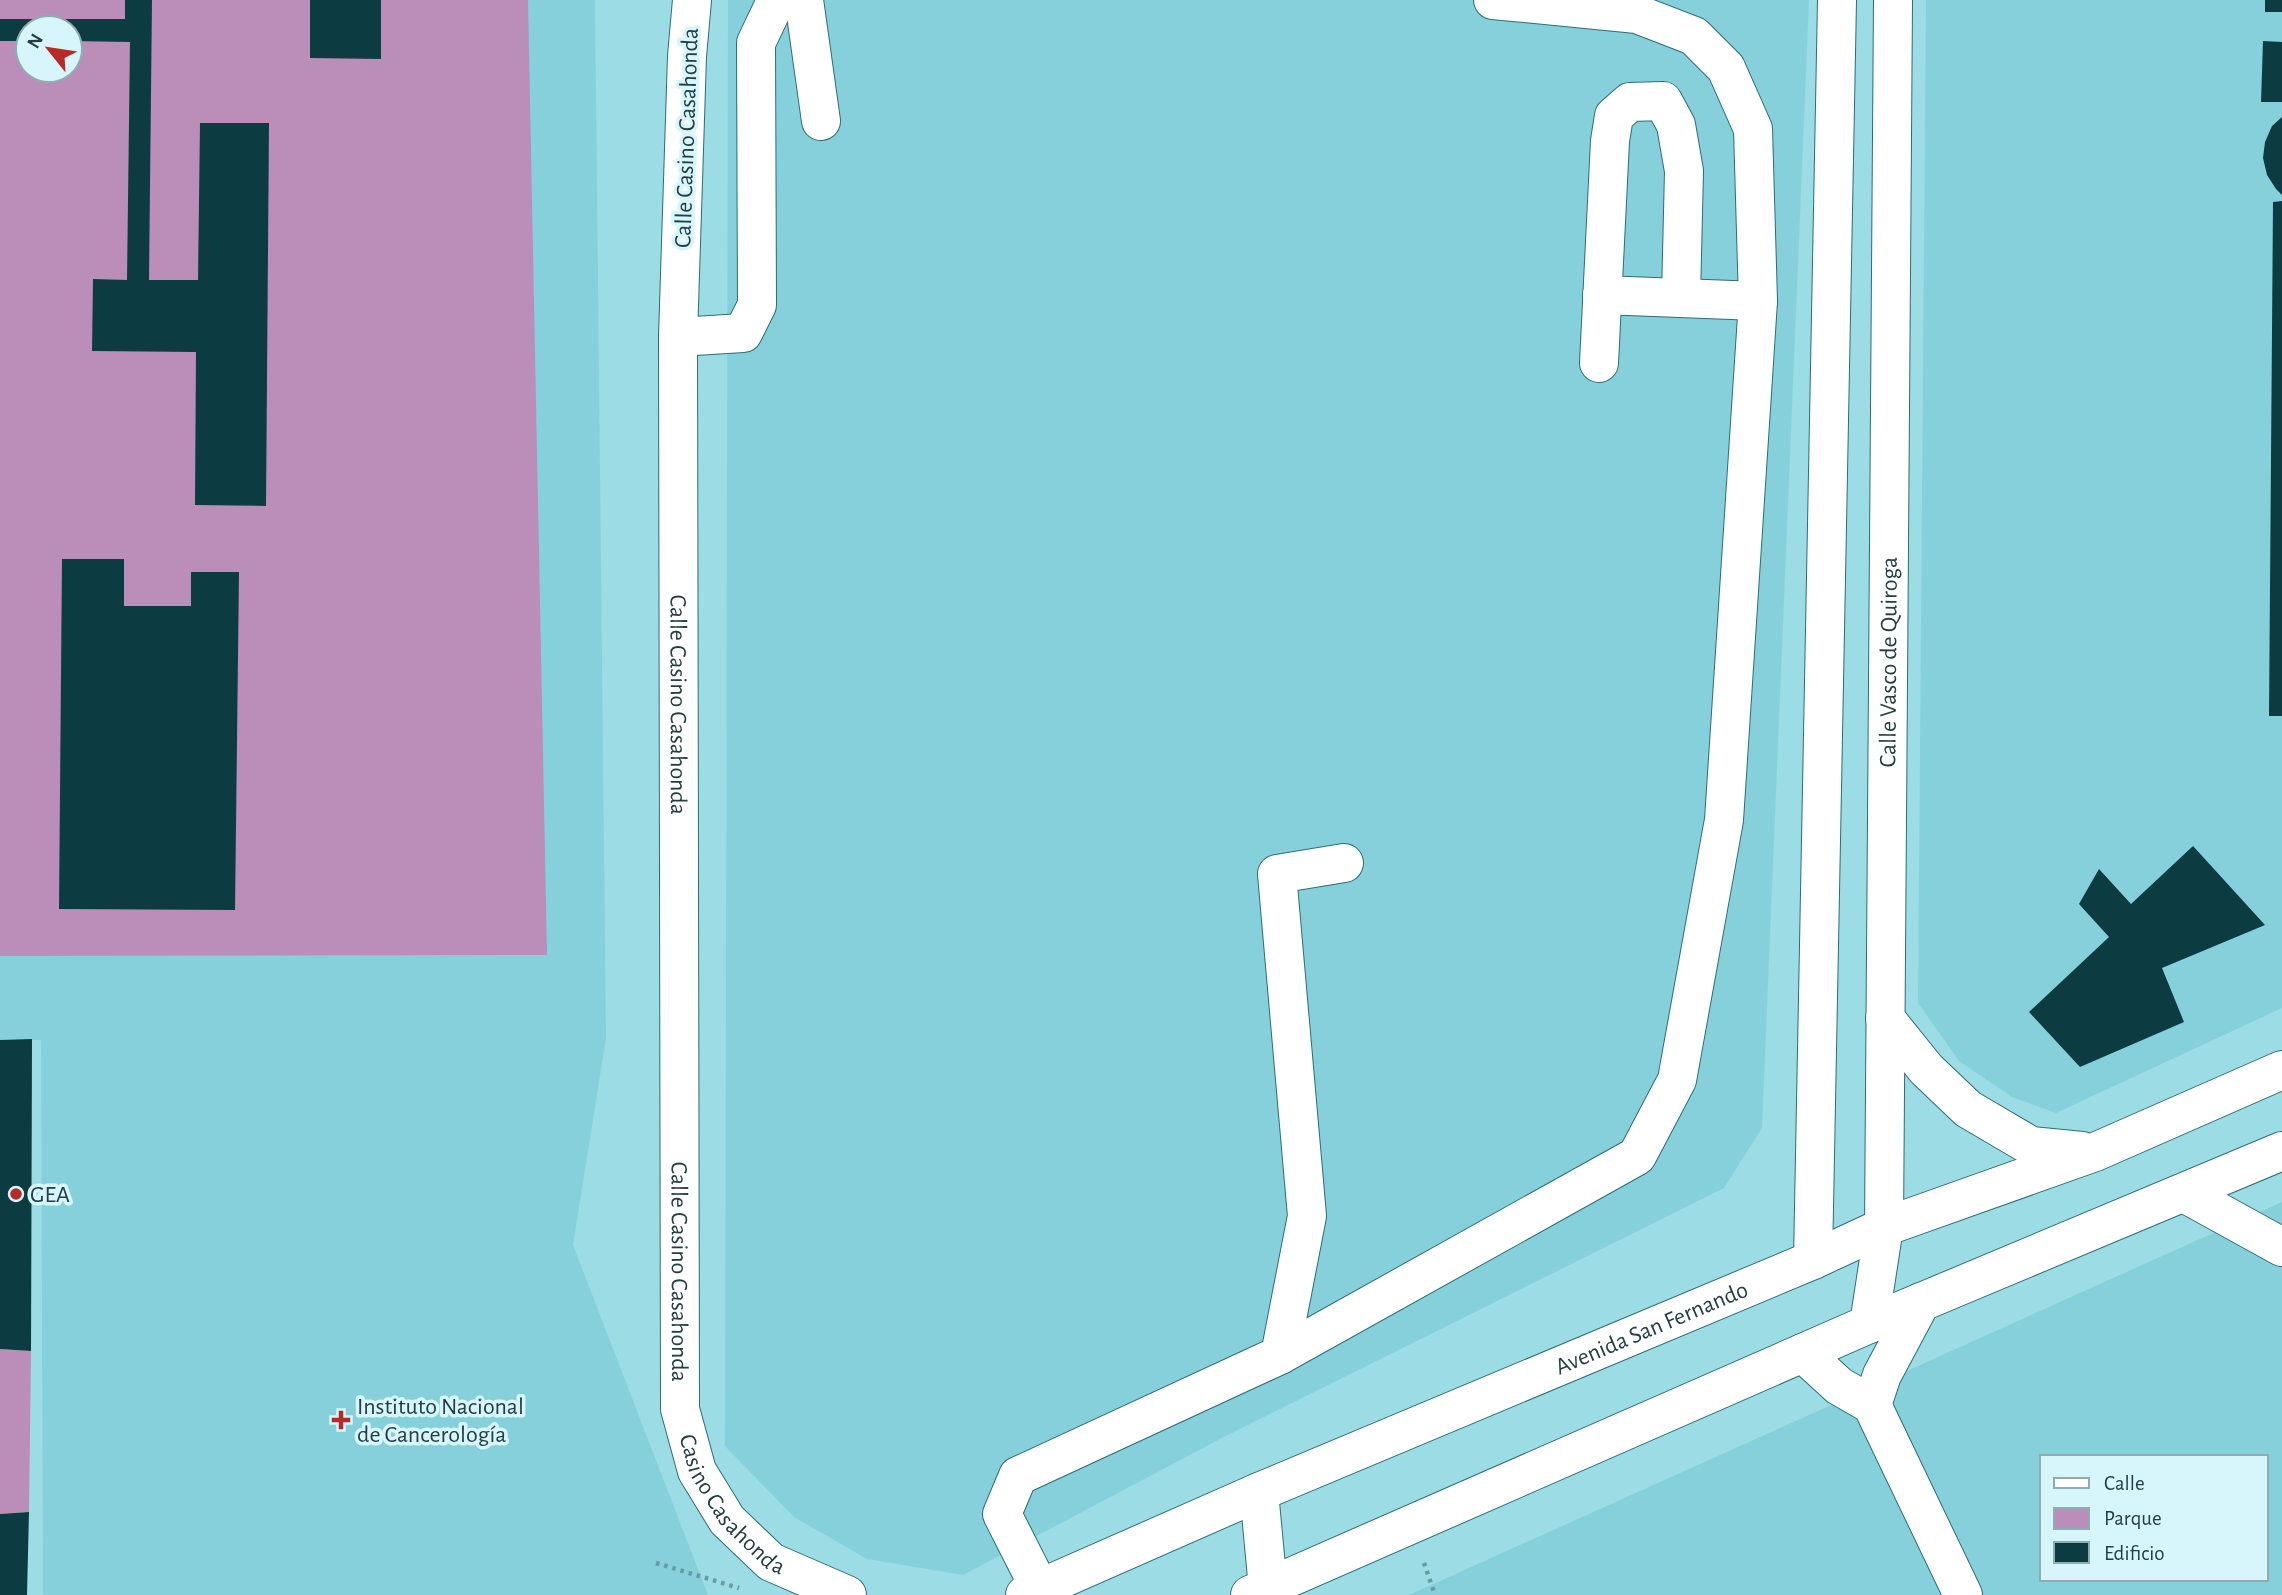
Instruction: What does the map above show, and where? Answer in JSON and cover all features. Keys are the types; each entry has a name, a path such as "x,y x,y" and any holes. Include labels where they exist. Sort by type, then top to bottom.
{"street":[{"name":"Calle Casino Casahonda","path":"680,1409 678,337 687,55 692,0"},
{"path":"678,337 743,333 757,305 756,43 775,3 785,0"},
{"path":"804,0 821,121"},
{"path":"1032,1591 1002,1514 1018,1476 1280,1355 1637,1156 1677,1080 1724,820 1758,301 1753,129 1726,68 1694,36 1637,14 1493,0"},
{"path":"1813,1260 1837,0"},
{"name":"Calle Vasco de Quiroga","path":"1869,1324 1884,1227 1893,0"},
{"path":"1599,363 1610,141 1614,116 1630,102 1663,101 1676,125 1684,171 1681,297"},
{"path":"1602,295 1758,301"},
{"path":"1280,1355 1307,1216 1277,874 1344,863"},
{"path":"1885,1018 1926,1069 1968,1109 2031,1146 2095,1152"},
{"name":"Avenida San Fernando","path":"1032,1591 1259,1492 1813,1260 1884,1227 2095,1152 2282,1070"},
{"path":"1259,1492 1259,1591 1869,1324 2282,1151"},
{"path":"2184,1193 2282,1247"},
{"path":"1872,1405 1882,1375 1921,1302"},
{"path":"1803,1353 1839,1386 1872,1405 1963,1595"},
{"name":"Casino Casahonda","path":"680,1409 697,1471 727,1520 771,1562 847,1595"}],"path":[{"path":"656,1563 752,1591"}],"shaded area":[{"path":"0,0 595,0 606,1038 573,1245 708,1595 43,1595 41,1040 0,1040"},
{"path":"728,0 1809,0 1762,1128 1724,1188 1220,1439 963,1575 867,1559 794,1517 725,1446"},
{"path":"1926,0 2282,0 2282,1008 2056,1113 2012,1097 1959,1061 1918,1003"},
{"path":"2282,1202 2282,1595 1409,1595"}],"green space":[{"path":"0,0 528,0 547,955 0,956"},
{"path":"0,1349 31,1351 29,1512 0,1514"}],"building":[{"path":"125,0 152,0 149,280 198,280 200,123 269,123 266,506 195,505 196,352 92,351 93,279 127,280 130,42 84,41 84,19 125,19"},
{"path":"310,0 381,0 381,59 310,58"},
{"path":"2265,0 2282,0 2282,12 2265,12"},
{"path":"0,19 14,19 14,41 0,41"},
{"path":"2263,41 2282,42 2282,102 2261,102"},
{"path":"2282,117 2282,195 2267,175 2263,158 2265,142 2272,126"},
{"path":"2282,201 2282,716 2269,716 2273,202"},
{"path":"62,559 124,559 124,606 191,606 191,572 239,572 235,910 59,909"},
{"path":"2193,846 2265,925 2162,968 2184,1022 2080,1067 2029,1012 2109,937 2079,904 2099,869 2131,904"},
{"name":"GEA","path":"32,1039 31,1351 0,1349 0,1040"},
{"path":"29,1512 27,1595 0,1595 0,1514"}],"place":[{"name":"GEA","path":"16,1194"},
{"name":"Instituto Nacional de Cancerología","path":"341,1420"}]}
